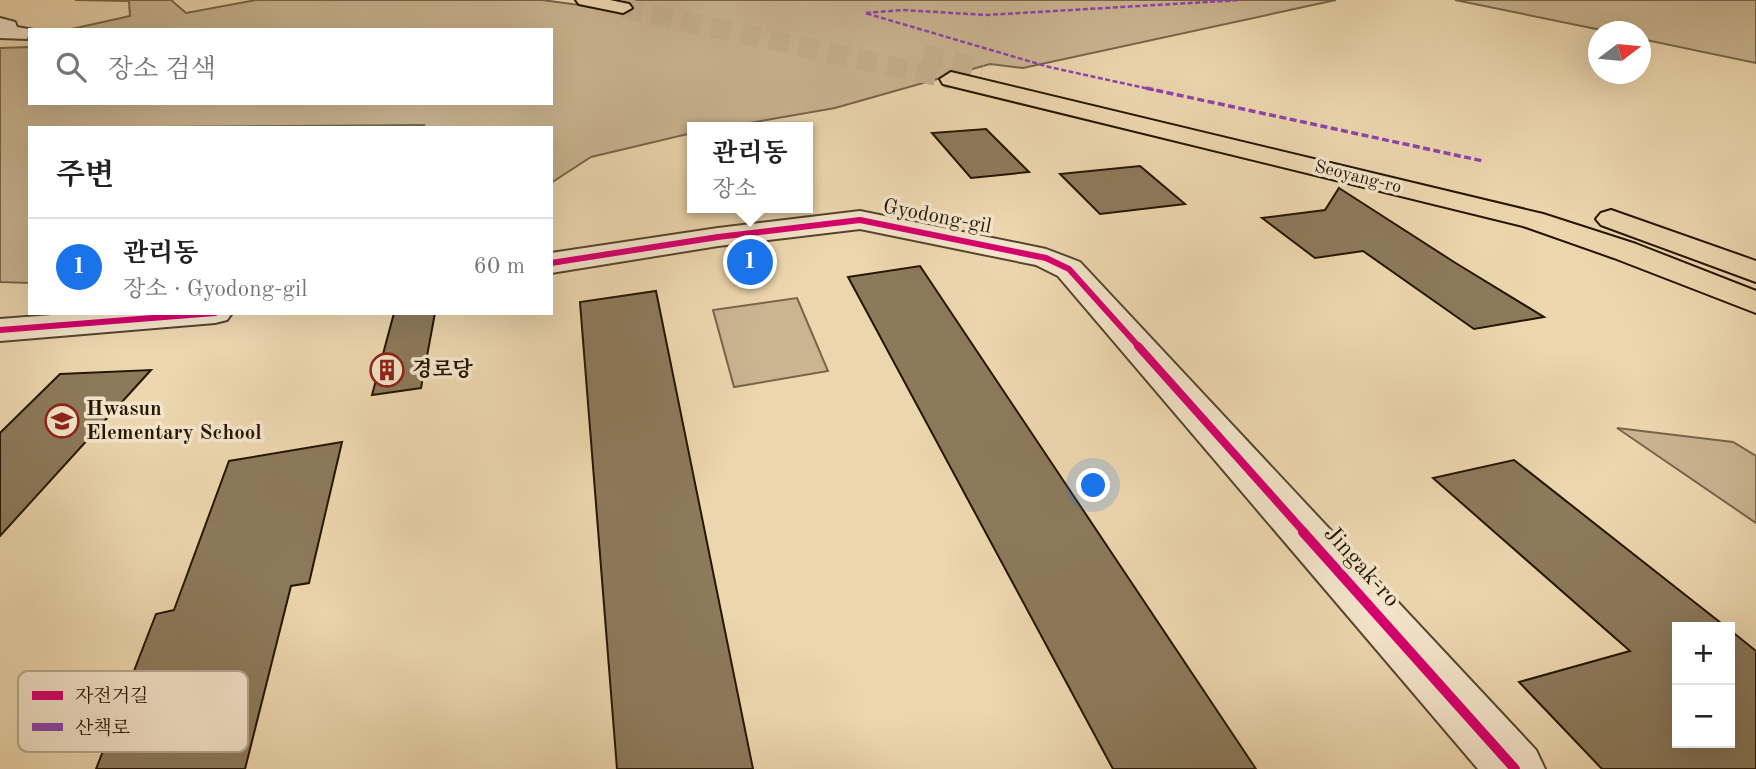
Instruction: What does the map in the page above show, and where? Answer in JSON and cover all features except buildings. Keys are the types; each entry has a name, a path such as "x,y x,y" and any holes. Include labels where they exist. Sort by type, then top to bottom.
{"main road":[{"path":"585,0 623,8"},
{"name":"Seoyang-ro","path":"983,68 1587,211 1756,272"},
{"name":"Seoyang-ro","path":"951,79 1533,220 1625,251 1756,303"}],"street":[{"path":"0,24 8,26 2,33 27,33"},
{"name":"Gyodong-gil","path":"553,263 818,224 860,220 890,224 1046,258 1069,269 1178,390"},
{"path":"0,330 190,315"},
{"name":"Jingak-ro","path":"1178,390 1515,769"}],"shaded area":[{"path":"75,0 171,0 186,13 256,0 542,0 602,8 630,0 1336,0 1023,68 990,64 835,108 755,122 687,122 687,134 591,157 553,182 553,126 28,126 28,283 0,282 0,48 28,47 28,105 553,105 553,28 76,28 130,16 129,1"},
{"path":"1455,0 1756,0 1756,63 1651,41 1651,21 1588,21 1588,27"},
{"path":"797,298 828,371 734,387 713,310"},
{"path":"1617,428 1733,442 1756,456 1756,523"}],"tunnel":[{"path":"623,8 951,79"},
{"path":"924,55 983,68"}],"marked path":[{"path":"1241,0 986,15 903,10 865,13 1049,67 1483,161"}],"cycle path":[{"path":"553,263 718,237 860,220 1046,258 1069,269 1515,769"},
{"path":"0,330 190,315"}],"place":[{"name":"관리동","path":"750,262"},
{"name":"경로당","path":"387,370"},
{"name":"Hwasun Elementary School","path":"62,421"}]}
